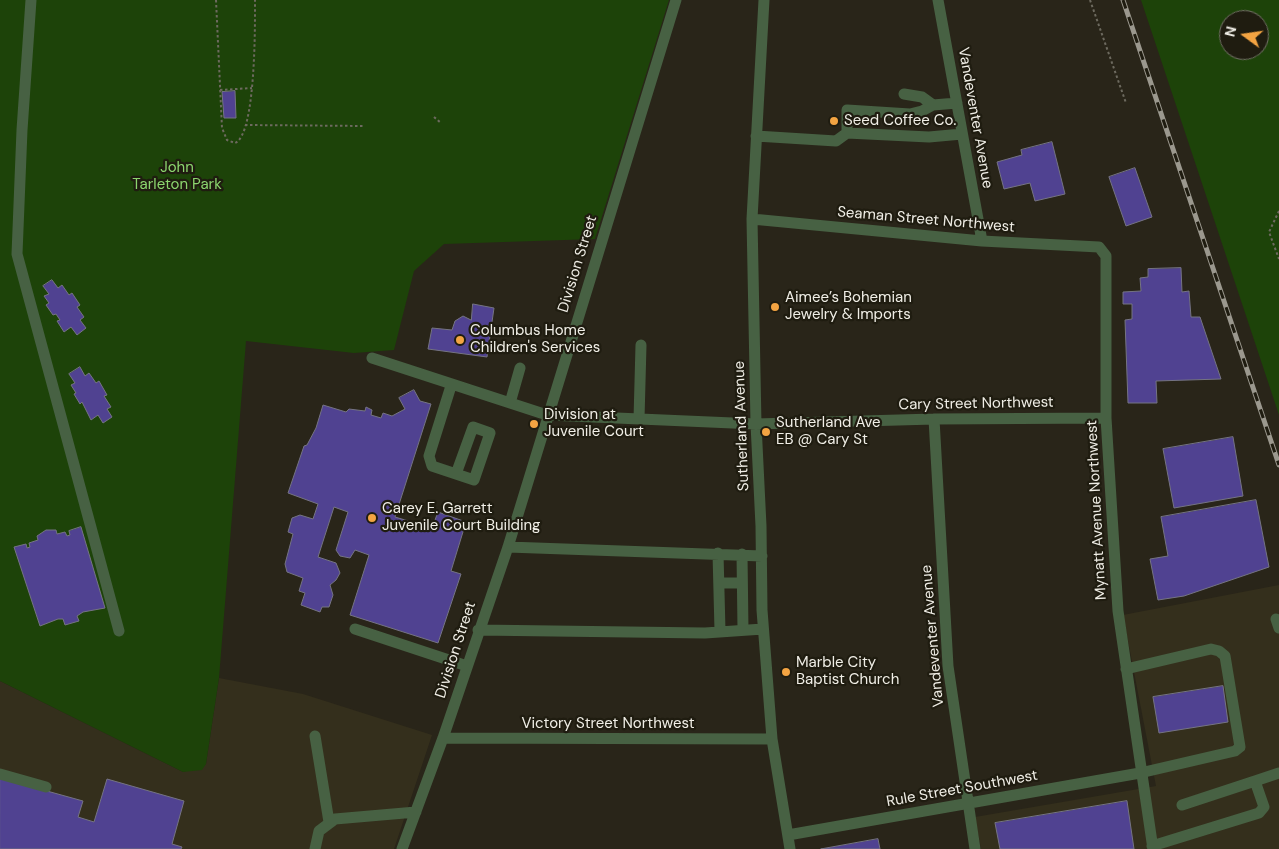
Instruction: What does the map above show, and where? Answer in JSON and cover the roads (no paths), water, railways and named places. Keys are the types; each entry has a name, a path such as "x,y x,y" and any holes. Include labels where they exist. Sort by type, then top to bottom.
{"street":[{"path":"31,0 22,130 17,254 119,631"},
{"name":"Sutherland Avenue","path":"764,0 752,219 756,424 763,629 772,739 790,849"},
{"name":"Vandeventer Avenue","path":"938,0 982,241"},
{"name":"Division Street","path":"402,849 444,738 478,630 508,547 674,1"},
{"path":"904,94 922,97 933,105"},
{"path":"847,134 847,110 910,114 922,111 933,105 957,103"},
{"path":"756,136 836,141 847,134 929,137 962,134"},
{"name":"Seaman Street Northwest","path":"752,219 982,241 1098,247"},
{"name":"Mynatt Avenue Northwest","path":"1098,247 1106,256 1106,418 1118,611 1140,773 1153,847"},
{"path":"640,419 641,344"},
{"name":"Cary Street Northwest","path":"372,358 452,386 547,415 756,424 934,419 1106,418"},
{"path":"510,403 520,368"},
{"path":"452,386 429,456 432,466 456,474"},
{"name":"Vandeventer Avenue","path":"934,419 948,666 975,849"},
{"path":"508,547 762,556"},
{"path":"718,553 720,632"},
{"path":"742,554 743,630"},
{"path":"719,584 742,583"},
{"path":"355,629 466,666"},
{"path":"478,630 720,632 763,629"},
{"name":"Rule Street Southwest","path":"788,835 1140,773 1235,751 1240,747 1225,656 1218,651 1211,650 1126,668"},
{"path":"314,736 329,822"},
{"name":"Victory Street Northwest","path":"444,738 772,739"},
{"path":"1182,806 1279,773"},
{"path":"0,774 46,787"},
{"path":"1153,847 1262,811 1264,807 1255,780"},
{"path":"315,849 319,831 334,819 416,812"},
{"path":"1181,838 1184,849"}],"railway":[{"path":"1123,0 1279,465"}],"place":[{"name":"Seed Coffee Co.","path":"834,121"},
{"name":"Aimee’s Bohemian Jewelry & Imports","path":"775,307"},
{"name":"Columbus Home Children's Services","path":"460,340"},
{"name":"Division at Juvenile Court","path":"534,424"},
{"name":"Sutherland Ave EB @ Cary St","path":"766,432"},
{"name":"Carey E. Garrett Juvenile Court Building","path":"372,518"},
{"name":"Marble City Baptist Church","path":"786,672"}],"park label":[{"name":"John Tarleton Park","path":"177,176"}]}
